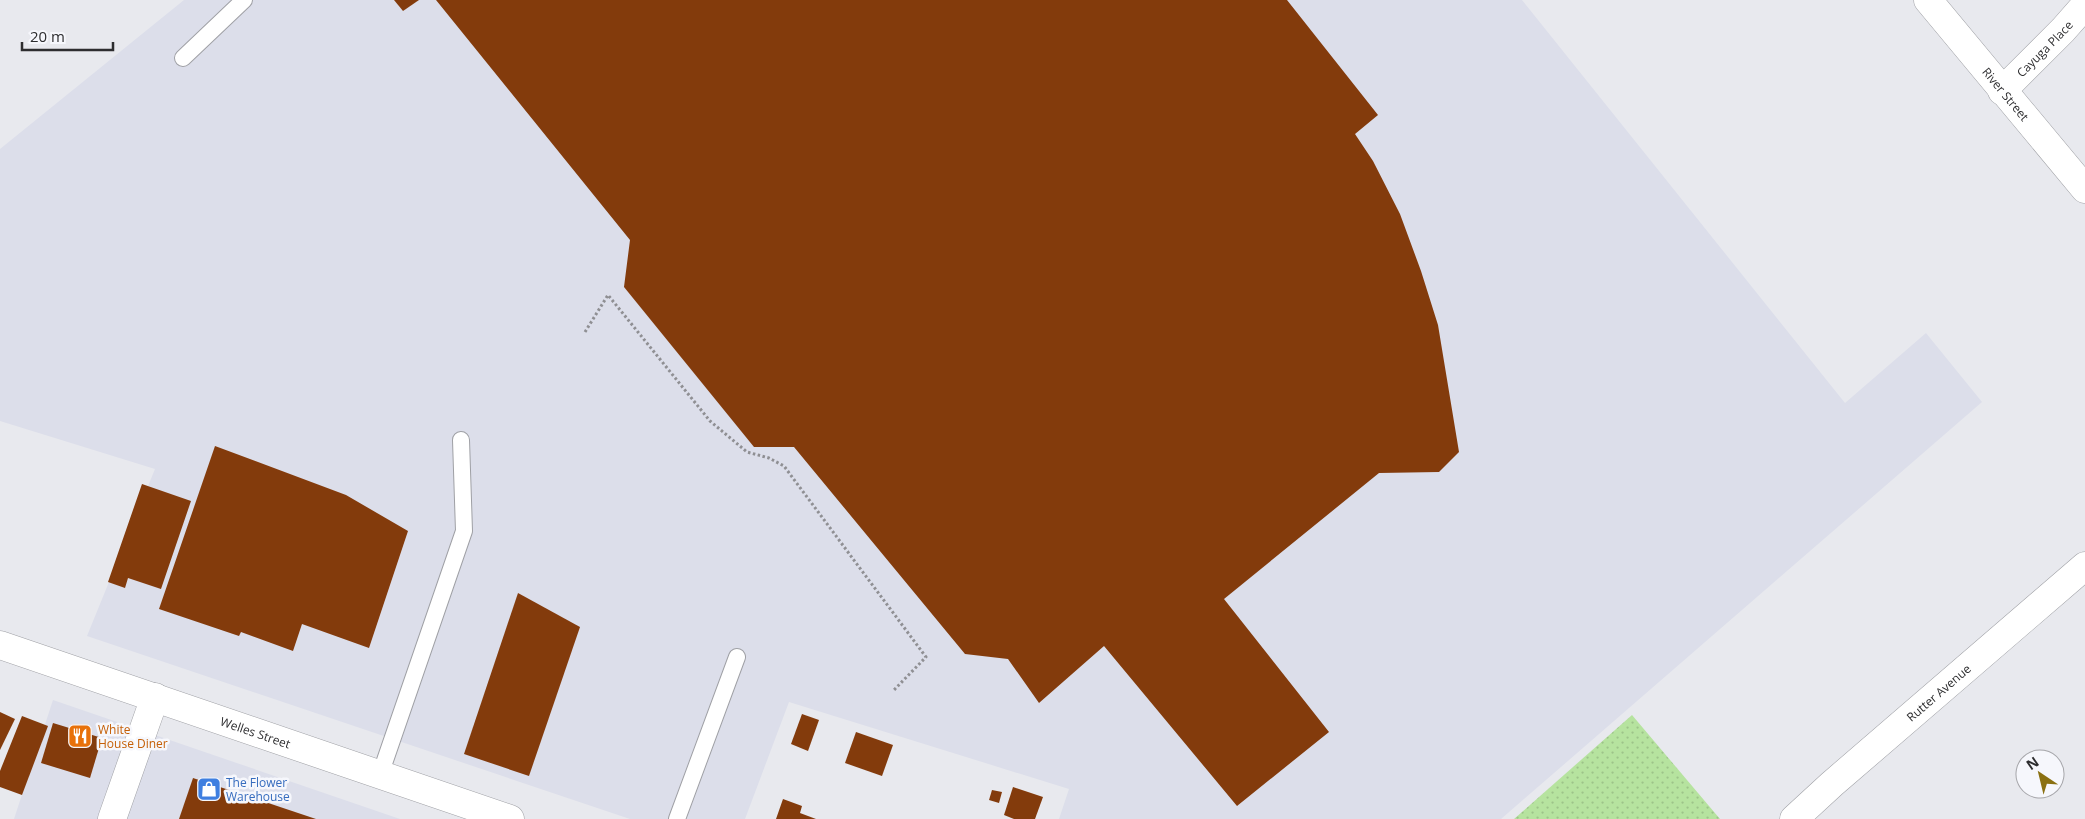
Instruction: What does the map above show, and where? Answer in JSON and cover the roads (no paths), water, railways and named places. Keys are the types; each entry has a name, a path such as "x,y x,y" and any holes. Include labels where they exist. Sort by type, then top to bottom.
{"street":[{"name":"River Street","path":"1928,0 2002,92 2085,189"},
{"name":"Cayuga Place","path":"2002,92 2085,5"},
{"name":"Rutter Avenue","path":"1794,819 2085,566"},
{"name":"Welles Street","path":"0,644 510,819"},
{"path":"112,819 155,697"}],"lane":[{"path":"183,58 244,0"},
{"path":"380,774 464,531 461,440"},
{"path":"676,819 737,658"}],"place":[{"name":"White House Diner","path":"80,736"},
{"name":"The Flower Warehouse","path":"209,789"}]}
